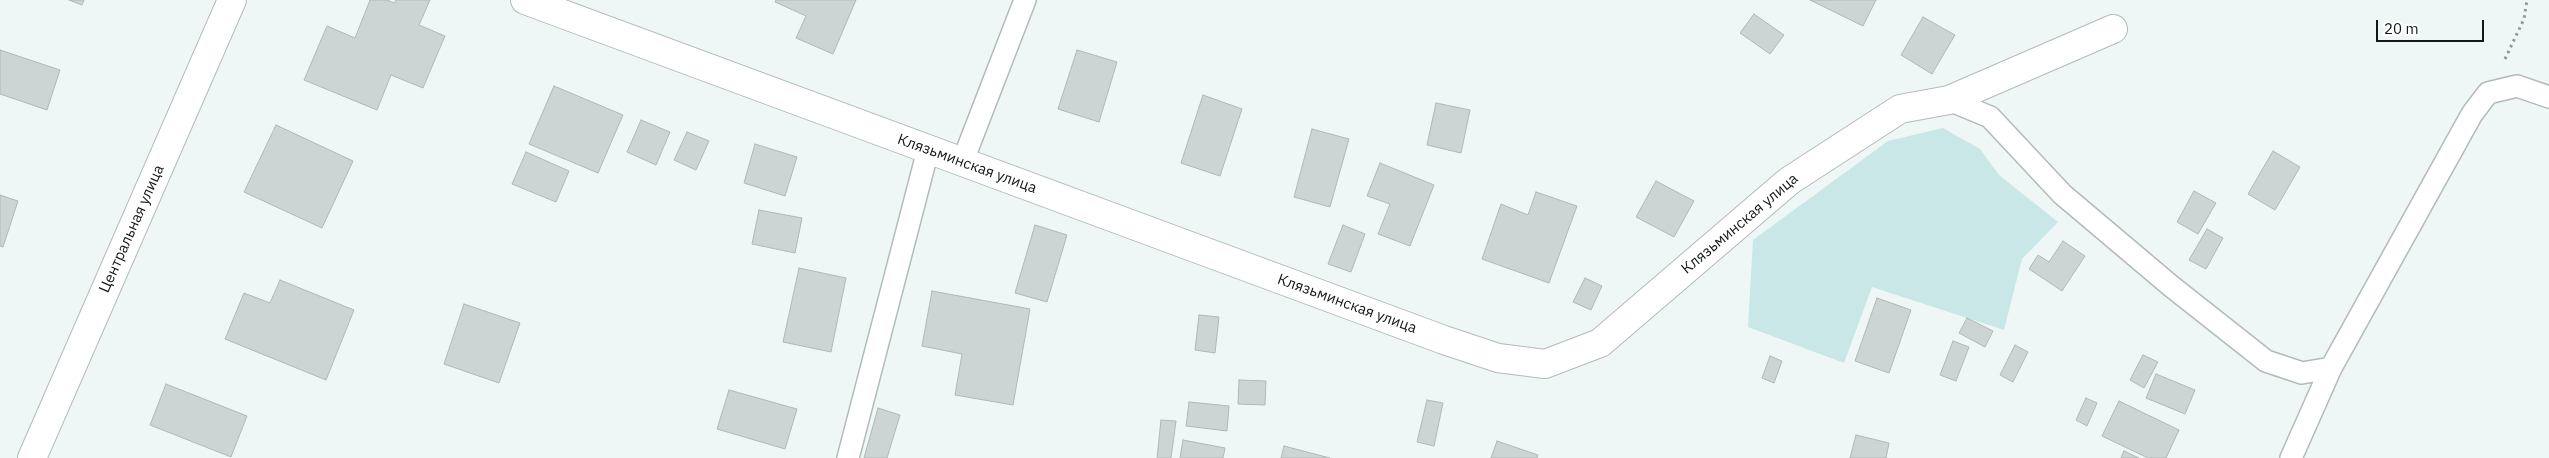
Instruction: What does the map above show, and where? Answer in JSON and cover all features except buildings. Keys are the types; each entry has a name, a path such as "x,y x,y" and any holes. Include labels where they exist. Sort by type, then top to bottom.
{"street":[{"name":"Центральная улица","path":"32,458 232,0"},
{"name":"Клязьминская улица","path":"525,0 1444,340 1498,358 1545,364 1600,343 1789,181 1900,109 1950,100 2112,29"}],"lane":[{"path":"962,163 1025,0"},
{"path":"2290,458 2331,368 2472,114 2488,93 2517,86 2549,98"},
{"path":"1950,100 1990,118 2062,194 2171,286 2266,361 2302,373 2331,368"},
{"path":"848,458 928,150"}],"path":[{"path":"2488,93 2524,19 2527,0"}],"shaded area":[{"path":"1943,128 1980,149 1999,175 2058,222 2022,259 2004,330 1872,287 1844,363 1748,327 1753,240 1888,141"}]}
